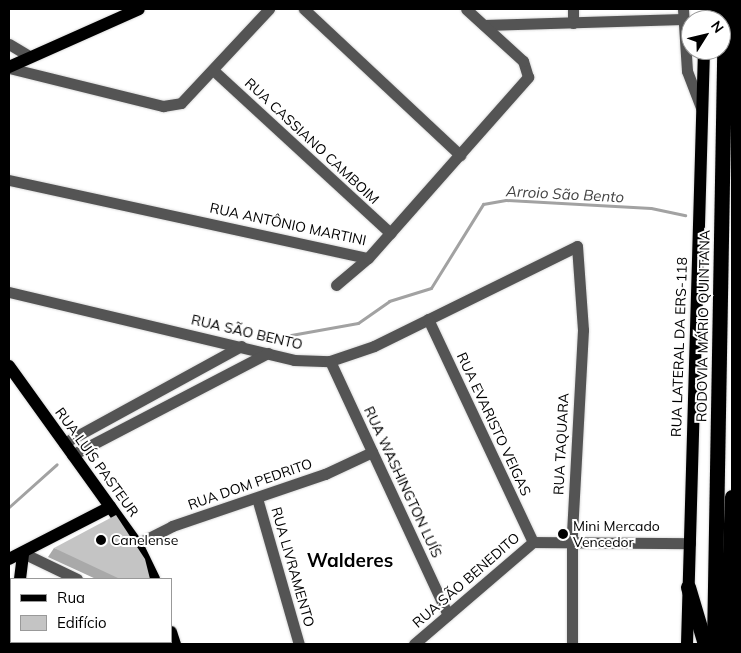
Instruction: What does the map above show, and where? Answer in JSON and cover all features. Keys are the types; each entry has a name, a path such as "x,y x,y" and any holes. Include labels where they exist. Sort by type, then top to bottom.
{"highway":[{"name":"RODOVIA MÁRIO QUINTANA","path":"714,644 725,9"},
{"path":"727,644 732,497"},
{"path":"688,586 706,644"}],"main road":[{"path":"9,68 27,56 139,9"},
{"name":"RUA LATERAL DA ERS-118","path":"687,644 704,60"},
{"name":"RUA LUÍS PASTEUR","path":"9,366 137,544 154,578"},
{"path":"9,560 110,507"},
{"path":"20,578 23,553"}],"street":[{"path":"9,68 163,106 181,103 269,9"},
{"path":"304,9 460,155"},
{"path":"466,9 484,25 573,24 681,14"},
{"path":"573,9 573,24"},
{"name":"RUA ANTÔNIO MARTINI","path":"9,180 368,258 528,77 523,61 484,25"},
{"path":"9,44 27,56"},
{"path":"686,60 687,71 703,114"},
{"name":"RUA CASSIANO CAMBOIM","path":"213,70 390,233"},
{"name":"RUA SÃO BENTO","path":"9,292 294,360 330,361 428,319 577,246"},
{"name":"RUA TAQUARA","path":"572,644 572,544 583,330 577,246"},
{"path":"336,285 368,258"},
{"name":"RUA EVARISTO VEIGAS","path":"428,319 533,542"},
{"path":"64,442 241,346"},
{"path":"72,455 268,353"},
{"name":"RUA WASHINGTON LUÍS","path":"330,361 448,615"},
{"path":"161,391 168,405"},
{"name":"RUA DOM PEDRITO","path":"137,544 172,526 257,498 372,452"},
{"name":"RUA LIVRAMENTO","path":"257,498 299,644"},
{"name":"RUA SÃO BENEDITO","path":"414,644 533,542 572,544 690,543"},
{"path":"23,553 75,578"}],"building":[{"name":"Canelense","path":"116,515 145,559 150,578 118,578 54,548"}],"waterway":[{"name":"Arroio São Bento","path":"291,335 358,323 389,301 431,288 483,204 506,200 651,208 685,215"},
{"path":"9,507 57,464"}],"place":[{"name":"Mini Mercado Vencedor","path":"563,534"},
{"name":"Canelense","path":"101,540"}],"district":[{"name":"Walderes","path":"350,561"}]}
